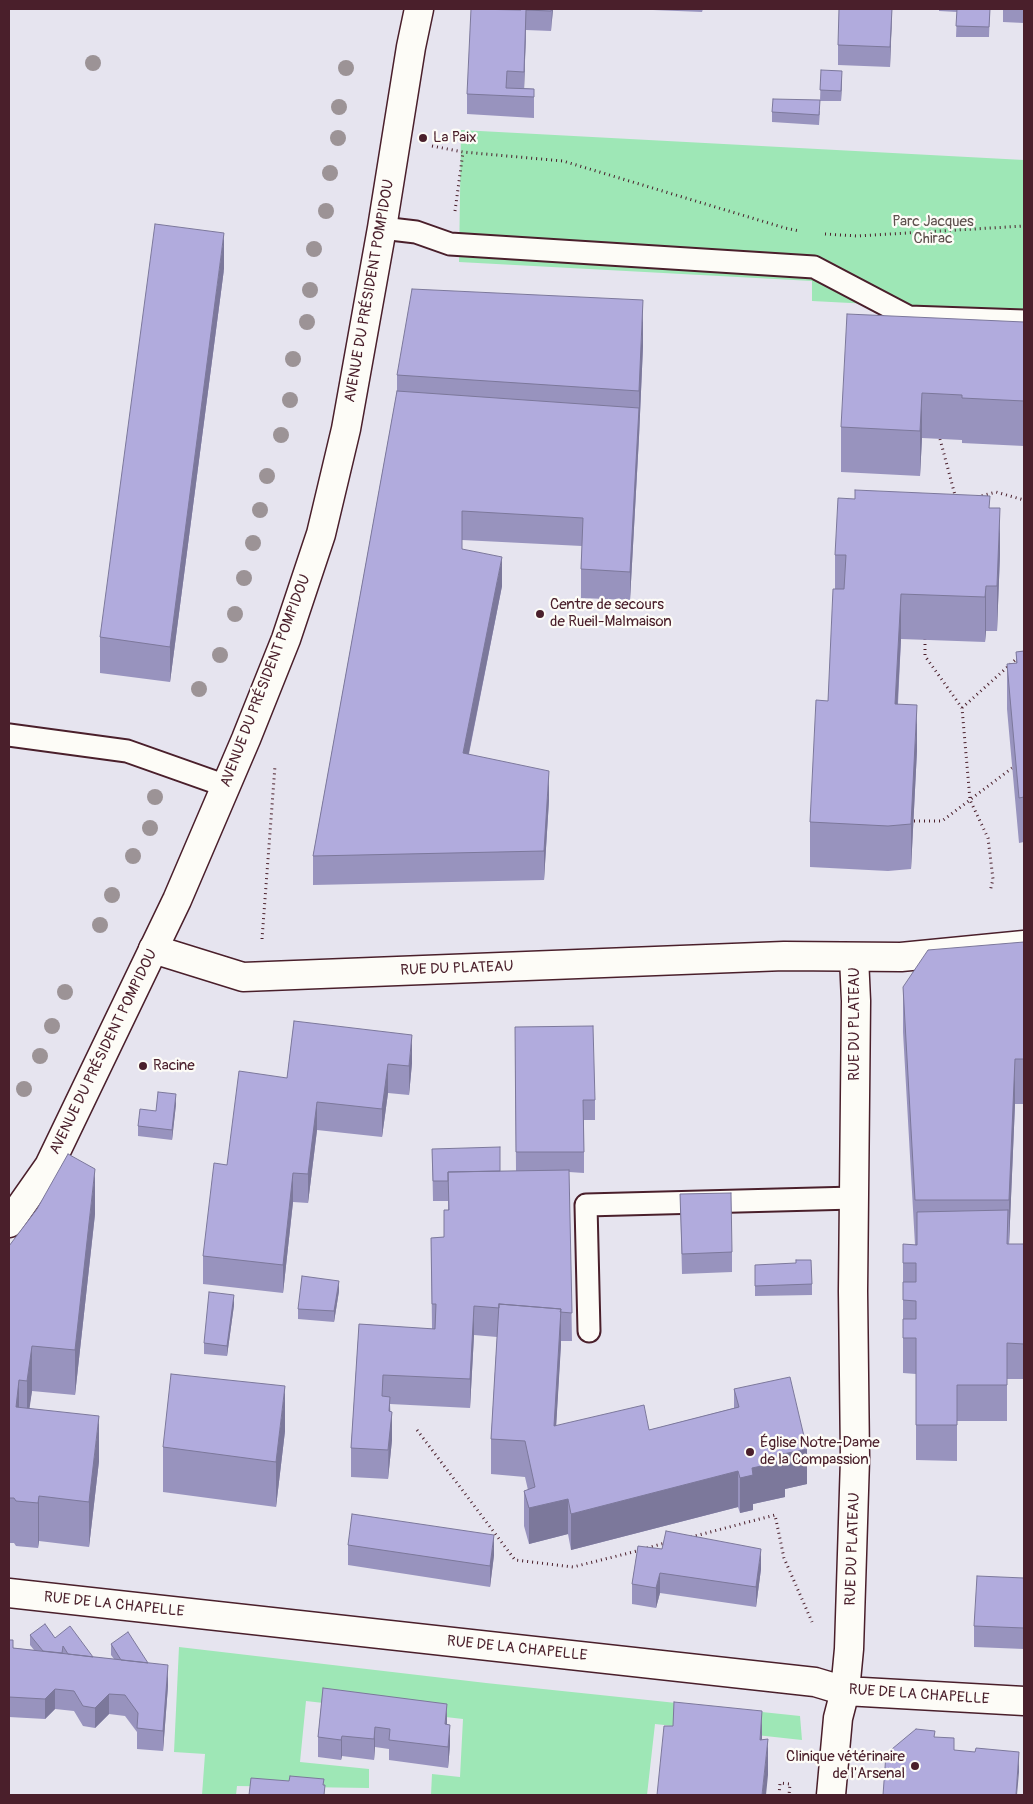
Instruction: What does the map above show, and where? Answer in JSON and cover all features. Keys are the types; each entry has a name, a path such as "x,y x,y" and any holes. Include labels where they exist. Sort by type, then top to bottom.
{"street":[{"name":"AVENUE DU PRÉSIDENT POMPIDOU","path":"10,1219 49,1166 177,900 286,639 321,534 346,429 382,228 410,47 419,9"},
{"path":"854,957 901,957 1024,945"},
{"name":"RUE DU PLATEAU","path":"153,949 242,977 784,956 854,957 856,1001 853,1290 855,1459 850,1636 845,1691 838,1718 831,1795"},
{"name":"RUE DE LA CHAPELLE","path":"9,1593 815,1682 845,1691 1024,1701"}],"lane":[{"path":"382,228 416,232 450,244 814,267 909,317 1024,321"},
{"path":"9,735 127,751 226,786"},
{"path":"589,1331 586,1205 854,1198"}],"path":[{"path":"432,146 465,152 563,161 785,228 801,231"},
{"path":"450,244 465,152"},
{"path":"817,234 857,236 1024,226"},
{"path":"940,439 957,502 964,500"},
{"path":"972,498 996,492 1024,500"},
{"path":"925,640 925,656 962,708 970,800 988,838 993,879 990,892"},
{"path":"962,708 1024,652"},
{"path":"262,939 276,758"},
{"path":"914,821 942,821 1012,768"},
{"path":"417,1430 516,1560 574,1567 670,1542"},
{"path":"689,1537 775,1515 784,1558 813,1624"},
{"path":"779,1795 780,1783 790,1784 789,1795"}],"green space":[{"name":"Parc Jacques Chirac","path":"461,130 1024,160 1024,312 812,301 812,281 459,262"},
{"path":"179,1647 486,1683 800,1716 802,1740 655,1724 647,1795 431,1795 432,1774 460,1777 463,1719 306,1701 300,1762 369,1769 369,1788 237,1786 236,1795 202,1795 205,1754 174,1752"}],"building":[{"path":"471,9 552,9 551,11 526,10 524,72 507,71 506,88 534,89 534,97 467,94"},
{"path":"839,9 892,9 890,47 838,45"},
{"path":"957,9 990,9 989,27 956,26"},
{"path":"821,70 842,71 841,91 820,90"},
{"path":"773,99 820,100 819,115 772,112"},
{"path":"155,224 224,233 170,647 100,637"},
{"path":"412,289 643,300 639,391 397,375"},
{"path":"847,314 1024,322 1024,401 962,398 962,395 922,393 920,431 841,427"},
{"path":"397,391 639,408 630,572 581,569 583,518 462,511 462,549 502,557 463,753 549,771 544,851 313,856"},
{"path":"855,490 990,496 989,508 1000,508 997,586 986,586 985,597 901,594 895,704 917,705 911,824 888,826 810,822 816,700 828,701 833,589 844,589 846,555 835,555 838,498 855,499"},
{"path":"1024,651 1024,797 1019,798 1007,664 1017,663 1016,652"},
{"path":"1024,942 1024,1059 1015,1059 1009,1200 915,1200 903,987 928,950"},
{"path":"294,1021 412,1035 409,1066 388,1064 382,1109 317,1102 308,1174 293,1173 283,1265 203,1256 214,1163 227,1165 239,1071 287,1078"},
{"path":"593,1026 595,1100 583,1100 584,1152 516,1152 515,1027"},
{"path":"158,1092 176,1094 172,1130 138,1126 140,1109 156,1111"},
{"path":"500,1147 500,1171 448,1172 448,1181 433,1181 432,1149"},
{"path":"68,1154 95,1169 75,1350 32,1346 27,1381 19,1380 16,1407 99,1416 89,1502 39,1496 38,1503 16,1501 14,1498 9,1498 9,1246 37,1209"},
{"path":"569,1170 572,1313 560,1312 561,1309 499,1304 499,1308 474,1306 470,1379 383,1375 382,1396 390,1397 389,1411 392,1412 388,1450 351,1448 359,1324 435,1329 436,1304 432,1304 431,1238 444,1237 444,1210 449,1210 448,1172"},
{"path":"731,1193 732,1252 682,1254 680,1194"},
{"path":"1008,1210 1007,1244 1024,1244 1024,1344 1007,1343 1007,1385 957,1385 957,1425 916,1425 916,1338 903,1338 903,1319 916,1319 916,1301 903,1300 903,1282 916,1282 916,1263 903,1263 903,1244 917,1245 917,1212"},
{"path":"796,1260 811,1260 812,1284 755,1286 755,1265 796,1263"},
{"path":"302,1276 339,1281 334,1311 298,1309"},
{"path":"209,1292 234,1295 227,1346 204,1343"},
{"name":"Église Notre-Dame de la Compassion","path":"499,1304 561,1309 554,1426 644,1405 649,1430 739,1407 734,1389 790,1377 807,1449 783,1454 785,1461 752,1468 753,1475 740,1478 738,1471 571,1514 568,1499 529,1508 524,1491 535,1487 525,1441 491,1439"},
{"path":"171,1374 285,1386 276,1462 163,1447"},
{"path":"352,1514 494,1535 490,1566 348,1545"},
{"path":"666,1531 761,1549 756,1587 660,1573 656,1588 632,1584 638,1546 662,1549"},
{"path":"977,1576 1024,1578 1024,1628 974,1626"},
{"path":"45,1624 55,1638 70,1626 93,1657 68,1654 63,1646 62,1653 43,1651 30,1635"},
{"path":"128,1632 148,1663 121,1660 111,1644"},
{"path":"9,1640 13,1640 13,1648 168,1665 163,1731 137,1728 138,1713 125,1695 109,1694 95,1708 83,1706 74,1691 55,1689 45,1699 9,1697"},
{"path":"323,1688 447,1704 445,1724 450,1725 448,1747 389,1740 390,1729 375,1727 374,1739 342,1736 341,1740 318,1737"},
{"path":"674,1702 762,1711 760,1740 768,1739 762,1795 657,1795 664,1726 673,1726"},
{"path":"916,1729 935,1731 934,1737 954,1738 954,1750 975,1752 976,1748 1019,1752 1016,1795 883,1795 886,1754"},
{"path":"290,1776 324,1779 324,1795 249,1795 251,1778 289,1781"}],"place":[{"name":"La Paix","path":"423,138"},
{"name":"Centre de secours de Rueil-Malmaison","path":"540,614"},
{"name":"Racine","path":"143,1066"},
{"name":"Église Notre-Dame de la Compassion","path":"750,1452"},
{"name":"Clinique vétérinaire de l'Arsenal","path":"915,1766"}]}
